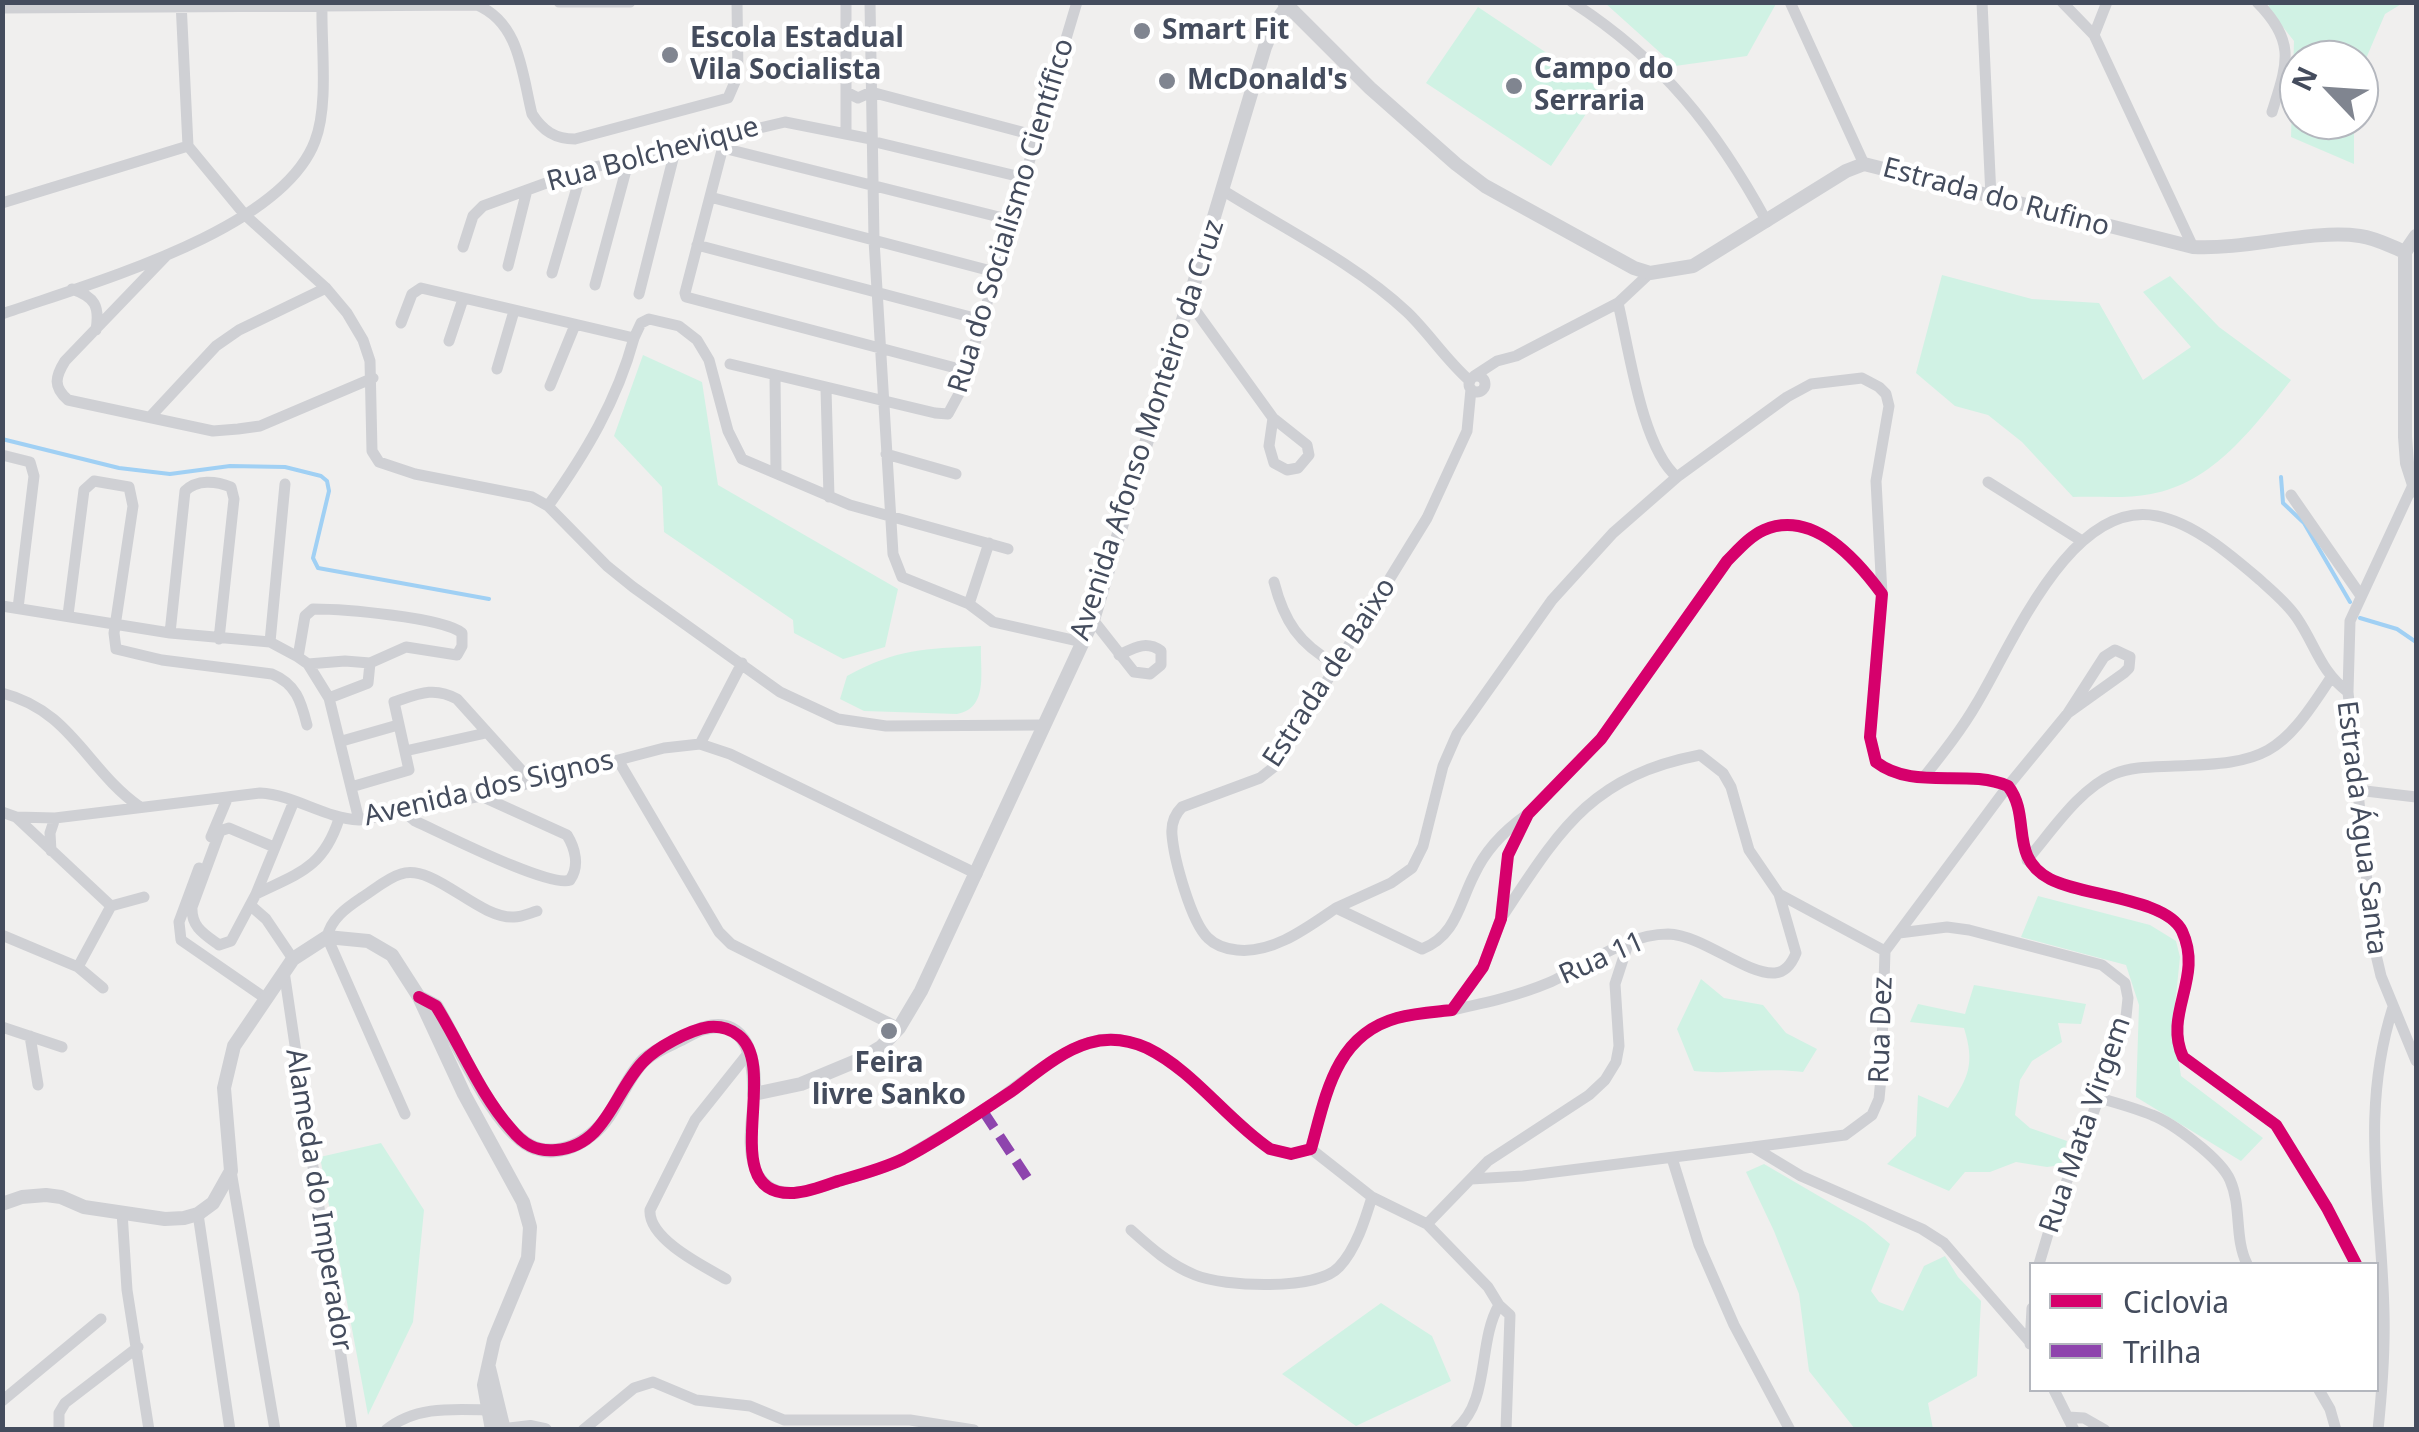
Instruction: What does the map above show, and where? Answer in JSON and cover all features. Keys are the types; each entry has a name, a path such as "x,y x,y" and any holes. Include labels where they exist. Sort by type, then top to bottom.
{"street":[{"path":"559,2 630,2"},
{"path":"2,8 463,4 489,10 508,28 532,114 540,127 564,139 574,139 728,98 738,76 737,2"},
{"path":"870,2 874,240 893,554 902,577 968,604 993,622 1082,642"},
{"name":"Rua do Socialismo Científico","path":"883,400 935,413 948,414 952,410 1077,2"},
{"path":"1572,2 1649,58 1700,114 1735,163 1766,222"},
{"path":"1790,2 1864,164"},
{"path":"1982,2 1992,197"},
{"path":"2062,2 2094,35 2193,248"},
{"path":"2094,35 2108,2"},
{"path":"2257,2 2273,18 2284,41 2285,70 2272,112"},
{"path":"1224,191 1378,288 1408,314 1452,365 1477,384 1507,360 1618,303 1650,273 1604,254 1470,175 1370,88 1287,3"},
{"name":"Avenida Afonso Monteiro da Cruz","path":"754,1094 841,1070 881,1047 899,1028 921,992 1093,620 1265,47 1287,3"},
{"path":"181,4 188,146 245,214 326,288 347,313 363,340 372,378 372,451 379,462 415,474 516,492 548,506 607,566 780,692 838,719 886,726 1043,725"},
{"path":"2,314 166,256 245,214 296,172 317,137 321,115 322,5"},
{"path":"846,9 858,20 870,17"},
{"path":"846,9 846,134"},
{"path":"846,40 859,37 870,42"},
{"path":"846,92 858,98 871,92 1037,136"},
{"name":"Rua Bolchevique","path":"463,247 477,210 527,190 582,170 676,147 724,142 784,122 1024,178"},
{"path":"967,370 686,297 724,142 1011,220"},
{"path":"2,203 188,146"},
{"path":"639,294 676,147"},
{"path":"595,286 629,159"},
{"name":"Estrada do Rufino","path":"1650,273 1692,266 1864,164 2193,248 2344,235 2378,241 2405,252"},
{"path":"552,273 582,170"},
{"path":"508,266 527,190"},
{"path":"710,197 995,272"},
{"path":"2348,692 2350,621 2414,488 2406,437 2405,252 2416,236"},
{"path":"697,245 982,320"},
{"path":"166,256 75,349 57,374 59,392 82,404 212,431 260,426 372,378"},
{"path":"150,417 216,346 239,330 326,288"},
{"path":"401,323 412,294 422,288 634,338"},
{"path":"72,289 95,302 99,312 96,330"},
{"path":"449,341 463,299"},
{"path":"1190,302 1273,418 1307,445 1308,456 1298,468 1288,470 1274,463 1269,446 1273,418"},
{"path":"1618,303 1655,445 1667,469 1677,478"},
{"path":"497,370 514,311"},
{"path":"548,506 580,461 607,411 636,330 649,319 689,331 709,360 728,431 742,460 829,498 1008,548"},
{"path":"550,386 575,325"},
{"path":"730,364 883,400"},
{"path":"775,376 776,472"},
{"path":"1336,908 1391,883 1412,868 1424,846 1443,766 1458,734 1582,563 1677,478 1787,398 1810,384 1851,378 1870,381 1886,394 1889,406 1876,481 1882,594 1871,752 1876,762 1886,770 1924,778 1984,779 2008,786 2018,805 2027,860 2035,870 2061,884 2158,911 2180,926 2191,964 2176,1026 2183,1057 2193,1068 2268,1116 2290,1144 2355,1262"},
{"name":"Estrada de Baixo","path":"1336,908 1296,935 1250,950 1220,946 1208,939 1190,907 1172,833 1176,814 1182,807 1268,774 1426,518 1468,425 1477,384"},
{"path":"826,389 829,498"},
{"path":"2406,437 2416,422"},
{"path":"886,454 956,474"},
{"path":"2,455 30,462 34,476 18,608"},
{"path":"68,615 84,490 94,481 129,487 133,506 115,624 116,649 286,680 295,690 307,725"},
{"path":"1988,482 2082,542"},
{"path":"170,632 185,491 194,484 217,483 231,487 234,500 219,639"},
{"path":"270,642 286,484"},
{"path":"2291,495 2362,596"},
{"name":"Estrada Água Santa","path":"1924,778 1967,720 2054,573 2082,542 2119,519 2134,515 2155,515 2192,530 2280,598 2305,631 2330,679 2348,692 2372,942 2416,1060"},
{"path":"1336,908 1410,945 1422,948 1435,944 1455,920 1484,857 1508,828 1528,814 1601,739 1727,561 1752,537 1766,529 1786,526 1824,537 1856,559 1882,594"},
{"path":"968,604 989,543"},
{"path":"1274,582 1279,606 1302,640 1335,664"},
{"path":"2,606 219,639 270,642 303,660 329,698 359,820"},
{"path":"313,609 411,619 455,628 462,634 462,646 456,655 406,647 370,663 303,660 305,616 313,609"},
{"path":"1093,620 1119,655"},
{"path":"1885,951 2008,786 2068,713 2104,658 2115,650 2130,657 2124,673 2068,713"},
{"path":"329,698 368,683 370,663"},
{"path":"700,744 742,663"},
{"path":"2027,860 2093,787 2113,774 2137,767 2232,764 2260,756 2282,742 2299,724 2330,679"},
{"path":"351,786 409,770 394,702 428,690 442,691 456,699 531,781"},
{"path":"2,693 35,704 54,717 106,778 140,807"},
{"path":"342,741 398,726"},
{"path":"405,751 486,733"},
{"name":"Avenida dos Signos","path":"16,817 55,818 103,802 140,807 260,793 294,801 339,819 359,820 481,796 664,748 700,744 730,754 977,874"},
{"name":"Rua Dez","path":"1501,919 1558,834 1617,782 1654,766 1700,756 1724,774 1748,850 1779,894 1885,951 1882,1078 1872,1115 1845,1134 1753,1147"},
{"path":"618,760 731,944 899,1028"},
{"path":"103,802 106,778"},
{"path":"2358,790 2416,797"},
{"path":"402,810 415,821 537,875 566,883 574,875 575,856 567,835 481,796"},
{"path":"226,799 184,904 178,932 181,940 265,998"},
{"path":"274,847 229,828 220,831 192,906 192,920 200,931 225,946 231,942 253,899 294,801"},
{"path":"2,812 16,817 111,906"},
{"path":"1311,1149 1330,1080 1340,1058 1355,1040 1397,1018 1452,1010 1483,967 1501,919 1508,855 1528,814"},
{"path":"51,851 50,833 55,818"},
{"path":"253,899 318,862 339,819"},
{"path":"405,1114 327,937 329,928 345,909 403,873 426,877 498,915 518,917 536,911"},
{"name":"Rua 11","path":"1452,1010 1503,1000 1549,983 1628,944 1669,934 1685,937 1762,971 1777,973 1792,963 1796,953 1779,894"},
{"path":"78,967 111,906 144,898"},
{"path":"253,899 288,965"},
{"name":"Rua Mata Virgem","path":"1899,933 1947,927 1968,930 2102,964 2125,983 2126,1018 2040,1262"},
{"path":"2,935 78,967 102,988"},
{"path":"275,1430 231,1171 224,1104 226,1071 234,1046 288,965 327,937 368,941 392,956 418,997 464,1094 523,1202 530,1227 528,1258 494,1340 484,1385 492,1417"},
{"path":"1427,1224 1488,1161 1589,1095 1605,1080 1616,1062 1619,1046 1615,984 1628,944"},
{"name":"Alameda do Imperador","path":"288,965 352,1430"},
{"path":"418,997 436,1006 498,1113 524,1143 539,1150 570,1147 596,1131 645,1059 698,1031 718,1027 731,1030 744,1040 755,1074 753,1162 768,1186 782,1192 820,1187 902,1159 1065,1054 1087,1043 1108,1039 1128,1041 1150,1050 1270,1149 1292,1154 1311,1149"},
{"path":"2378,1430 2384,1311 2375,1206 2375,1090 2378,1060 2393,1006"},
{"path":"2,1028 62,1046"},
{"path":"30,1036 38,1085"},
{"path":"726,1279 658,1234 649,1219 695,1120 750,1051"},
{"path":"2099,1098 2156,1116 2219,1164 2230,1181 2238,1216 2238,1247 2246,1262"},
{"path":"1471,1179 1753,1147 1802,1176 1922,1229 1944,1244 2029,1343"},
{"path":"1311,1149 1372,1197 1427,1224 1488,1286 1510,1316 1506,1430"},
{"path":"1672,1158 1698,1245 1734,1325 1790,1430"},
{"path":"2,1204 22,1197 62,1197 84,1207 165,1219 184,1218 198,1214 213,1202 231,1171"},
{"path":"1132,1230 1155,1252 1197,1276 1304,1283 1338,1268 1363,1225 1372,1197"},
{"path":"122,1212 127,1290 150,1430"},
{"path":"198,1214 230,1430"},
{"path":"2379,1303 2384,1311"},
{"path":"1455,1430 1475,1404 1488,1327 1499,1305"},
{"path":"2,1401 101,1319"},
{"path":"59,1430 59,1414 65,1403 138,1347"},
{"path":"584,1430 634,1388 653,1382 696,1400 750,1406 784,1420 910,1420 974,1430"},
{"path":"2055,1392 2071,1423 2084,1418 2105,1430"},
{"path":"2320,1392 2336,1430"},
{"path":"386,1430 400,1418 423,1412 492,1417 538,1428"},
{"path":"505,1430 538,1428"}],"green space":[{"path":"1777,2 1747,56 1675,66 1605,3"},
{"path":"2270,2 2403,3 2385,14 2374,40 2293,40 2268,8"},
{"name":"Campo do Serraria","path":"1478,7 1602,90 1551,166 1426,83"},
{"path":"2298,140 2354,140 2354,164"},
{"path":"1942,275 2032,299 2099,303 2143,380 2191,347 2143,292 2170,276 2219,327 2291,380 2230,450 2194,478 2141,496 2073,497 2022,442 1988,415 1955,406 1916,373"},
{"path":"643,355 702,382 718,485 898,589 885,647 843,659 794,633 793,620 664,532 662,487 614,436"},
{"path":"981,646 978,697 967,710 957,714 864,711 840,699 847,676 882,660 927,649"},
{"path":"2038,896 2150,925 2176,941 2180,957 2173,1025 2181,1076 2263,1138 2241,1161 2136,1097 2139,1005 2126,965 2021,937"},
{"path":"1701,979 1724,998 1763,1005 1786,1033 1817,1049 1803,1072 1694,1071 1677,1029"},
{"path":"1974,985 2086,1004 2081,1024 2058,1023 2062,1042 2032,1061 2020,1080 2015,1115 2030,1128 2067,1141 2061,1165 2016,1162 1990,1172 1965,1172 1949,1191 1887,1164 1916,1136 1918,1095 1948,1108 1968,1070 1964,1028 1910,1022 1918,1004 1965,1014"},
{"path":"381,1143 424,1210 413,1322 368,1415 320,1157"},
{"path":"1764,1164 1865,1223 1890,1244 1871,1291 1879,1302 1903,1311 1924,1266 1945,1256 1981,1301 1977,1376 1928,1403 1933,1429 1855,1429 1809,1371 1799,1294 1746,1172"},
{"path":"1381,1303 1432,1336 1451,1381 1356,1426 1282,1374"}],"waterway":[{"path":"2,439 119,468 170,474 230,466 285,467 321,476 329,491 313,558 318,568 489,599"},
{"path":"2281,477 2283,503 2304,523 2350,602"},
{"path":"2360,618 2397,629 2416,642"}],"marked path":[{"path":"983,1111 1030,1182"}],"cycle path":[{"path":"419,997 436,1006 500,1115 520,1139 542,1150 573,1146 587,1139 607,1116 633,1074 664,1046 709,1027 732,1031 750,1051 754,1074 752,1153 757,1175 770,1189 794,1193 903,1159 972,1118 1058,1057 1104,1040 1133,1043 1164,1058 1270,1149 1291,1154 1311,1149 1328,1088 1346,1053 1360,1038 1397,1018 1452,1010 1483,967 1501,919 1508,855 1528,814 1601,739 1727,561 1764,530 1800,526 1847,553 1882,594 1870,737 1876,762 1891,771 1923,778 1975,779 2008,786 2019,811 2029,860 2037,870 2064,885 2142,905 2173,920 2188,948 2187,980 2178,1025 2183,1057 2276,1125 2355,1262"}],"place":[{"name":"Smart Fit","path":"1142,31"},
{"name":"Escola Estadual Vila Socialista","path":"670,55"},
{"name":"McDonald's","path":"1167,81"},
{"name":"Campo do Serraria","path":"1514,86"},
{"name":"Feira livre Sanko","path":"889,1031"}]}
